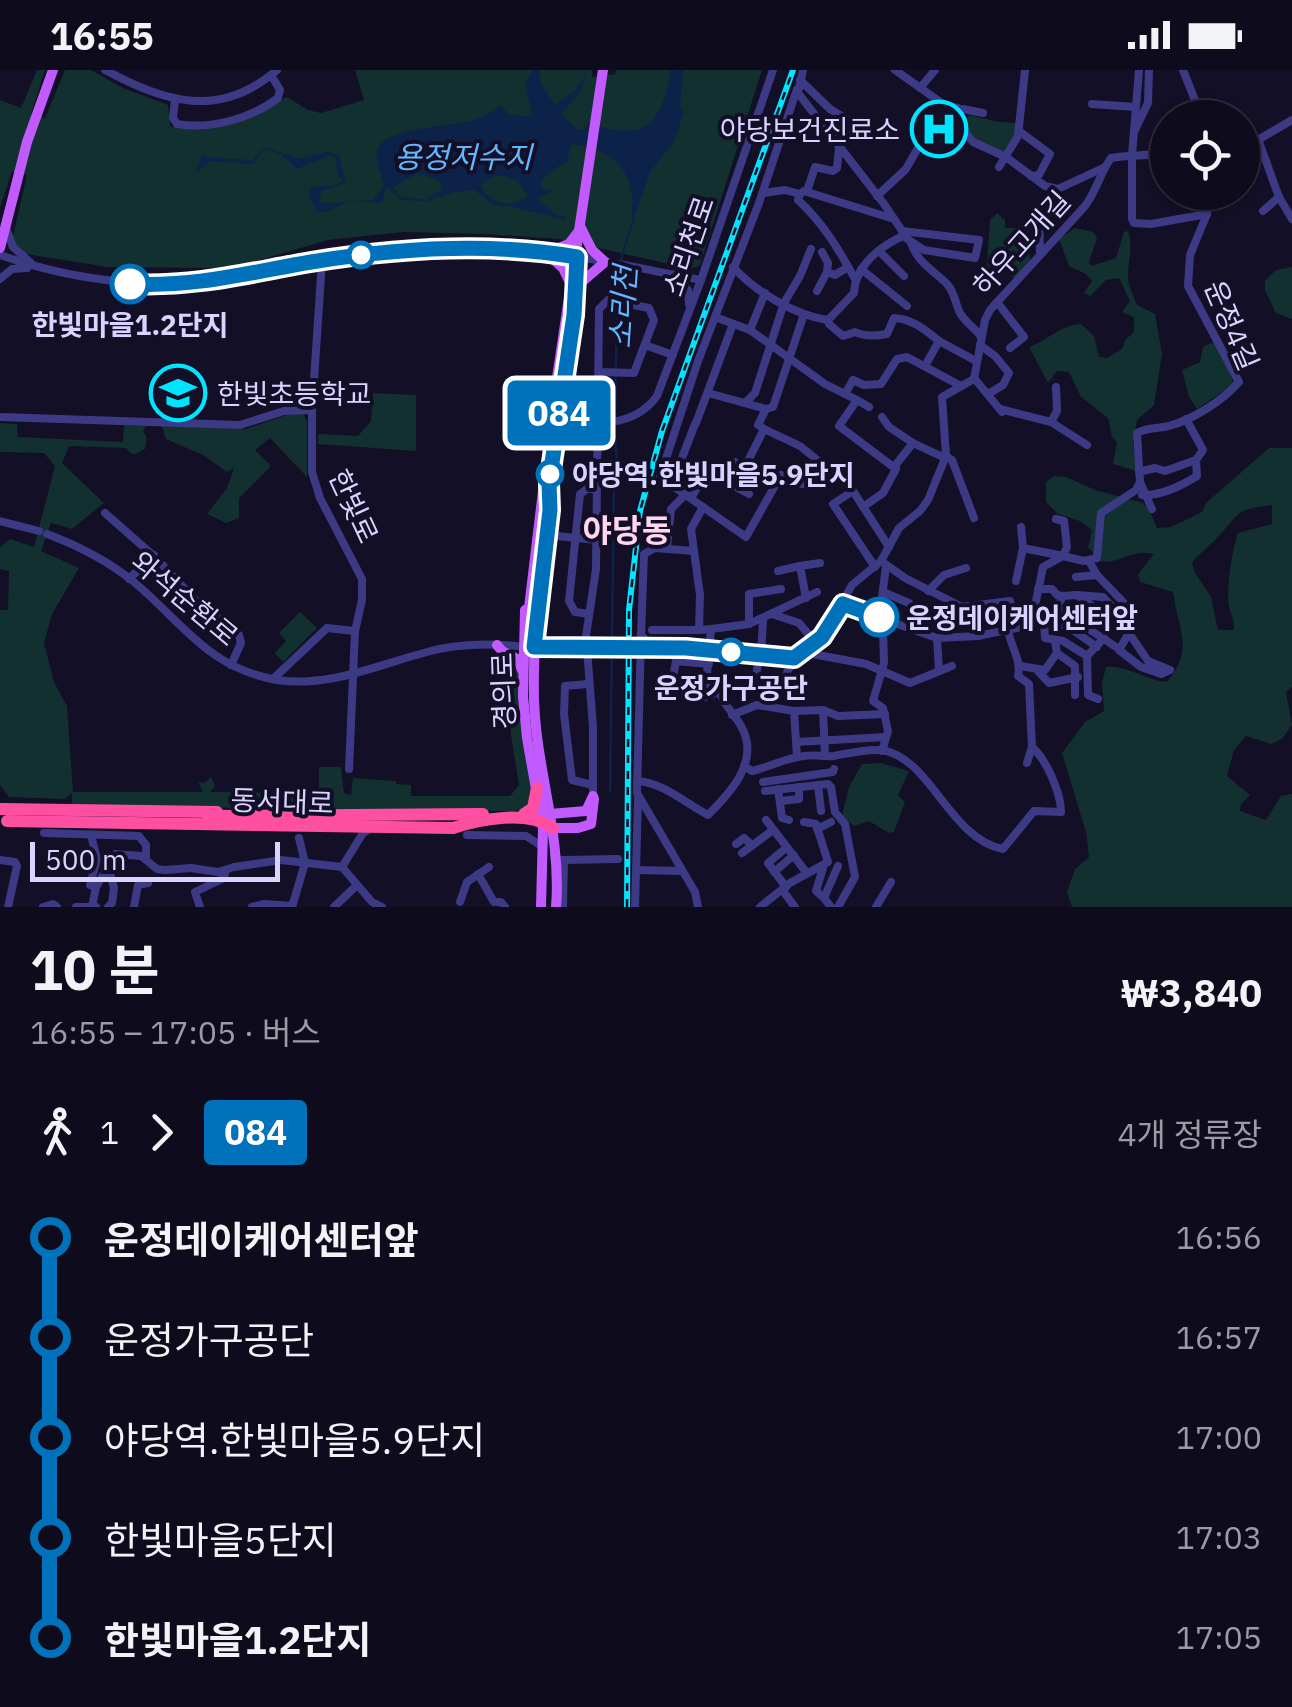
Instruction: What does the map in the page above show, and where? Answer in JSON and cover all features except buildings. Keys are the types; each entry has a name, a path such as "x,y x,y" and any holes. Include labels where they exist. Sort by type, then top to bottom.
{"highway":[{"path":"541,788 533,808 546,838"},
{"path":"3,818 303,826"},
{"name":"동서대로","path":"303,826 428,821 546,838"},
{"name":"동서대로","path":"303,826 375,828 428,821"}],"main road":[{"path":"0,248 19,172 53,70"},
{"name":"경의로","path":"530,617 546,535 547,478 603,70"},
{"path":"581,228 590,247 608,263 573,285 563,268 546,253 568,244 581,228"},
{"name":"경의로","path":"547,907 546,838 535,729 530,617 534,518 547,478 558,420 573,285"},
{"path":"496,645 518,658 524,673"},
{"name":"경의로","path":"533,647 524,673 526,738 541,788"},
{"path":"541,788 554,808 573,813"},
{"path":"546,838 573,813 589,808 593,791"},
{"path":"546,838 592,824 593,791"}],"street":[{"path":"105,70 140,89 174,100 198,102 231,96 274,73 280,90 278,98 225,122 177,124 173,118 174,100"},
{"path":"752,134 762,117 775,70"},
{"name":"소리천로","path":"602,422 624,421 639,415 654,401 775,70"},
{"path":"920,88 934,70"},
{"path":"999,167 1019,131 1025,70"},
{"path":"1139,70 1132,155 1134,223 1151,224 1206,214"},
{"path":"1133,134 1148,102 1150,70"},
{"path":"1183,70 1195,100"},
{"path":"900,72 964,116 980,146 1006,157 1045,186 1058,189 1103,168 1111,158 1150,156"},
{"path":"800,79 830,109 856,125"},
{"path":"800,79 660,477 746,537 781,475 797,485 807,485 823,480 843,464"},
{"path":"800,79 839,148 878,196 915,253 955,295 963,318 1009,373 1003,384 988,394"},
{"path":"878,196 906,170 945,104"},
{"path":"1092,104 1134,107"},
{"path":"1260,138 1292,120"},
{"path":"1019,131 1050,154 1039,175 1031,176"},
{"path":"1260,144 1292,219"},
{"path":"828,320 854,293 854,279 832,236 798,200 815,168 833,172 837,168 839,148"},
{"name":"하우고개길","path":"974,378 987,314 1096,192 1103,168"},
{"path":"762,192 803,193 894,219"},
{"path":"1263,211 1279,196"},
{"path":"1039,207 1040,255"},
{"name":"운정4길","path":"1140,477 1137,433 1141,429 1170,426 1201,412 1239,382 1218,338 1189,293 1190,255 1207,210"},
{"path":"3,228 13,247 35,268"},
{"path":"854,279 879,251 906,236 979,240 978,250 975,258 924,250 906,236"},
{"path":"745,403 755,392 784,303 812,248"},
{"path":"0,255 35,268 110,282 172,285 390,252 464,249 546,253 701,280"},
{"path":"879,251 904,276"},
{"path":"817,291 828,272 822,252"},
{"name":"한빛로","path":"322,261 310,451 320,498 362,579 349,770"},
{"path":"733,266 765,293 804,314 828,320 843,336 855,332 863,336 887,334 894,318 904,319 976,360"},
{"path":"828,272 835,275 848,267"},
{"path":"0,279 12,269 35,268"},
{"path":"861,269 906,306"},
{"path":"674,275 688,290 690,308"},
{"path":"750,330 765,293"},
{"path":"588,684 565,686 564,714 572,780 593,791 586,636 596,570 602,422 600,309 608,300 629,302 653,312 654,320 634,372 602,372"},
{"path":"997,302 1024,337 1010,348"},
{"path":"708,392 773,407 804,314"},
{"path":"716,317 750,330 869,407"},
{"path":"672,484 734,324"},
{"path":"925,366 939,341"},
{"path":"645,345 672,355"},
{"path":"845,394 853,380 864,385 881,384 899,358 907,357 961,386"},
{"path":"708,664 676,660 674,678 696,696 705,697 764,680 784,679 794,658 822,637 852,585 880,565 900,528 928,500 946,457 942,397 974,378 1001,410 1051,422 1087,445"},
{"path":"1051,422 1058,411 1056,387"},
{"path":"856,400 839,426 894,467"},
{"path":"766,408 758,425 800,446 821,463"},
{"path":"0,418 240,426 284,411 312,410"},
{"path":"882,417 913,443 952,460 974,518"},
{"path":"1140,477 1196,460 1203,450 1186,419"},
{"path":"558,420 602,422"},
{"path":"724,481 735,462 746,468 764,429"},
{"path":"863,507 883,493 894,467 913,443"},
{"path":"1142,495 1185,484 1197,476 1196,460"},
{"path":"667,548 672,509 707,472 749,494"},
{"path":"1140,477 1142,495 1152,509"},
{"path":"1127,606 1098,575 1093,560 1101,513 1136,490 1140,477"},
{"path":"588,614 578,613 570,606 580,494 597,488"},
{"path":"966,493 976,488"},
{"path":"889,547 852,492 832,504 880,565 962,607 1010,602 1013,610 1008,630 1020,666 1018,676 1029,684 1032,747 1026,764"},
{"path":"700,630 700,595 691,529 703,507"},
{"path":"106,513 154,555 195,600 239,634 241,643 231,665"},
{"path":"1056,519 1064,521 1068,546 1064,556 1044,567 1036,606 1045,638 1063,640 1087,656"},
{"name":"와석순환로","path":"0,521 75,544 129,579 200,646 231,665 273,679 302,682 353,674 454,646 705,649"},
{"path":"1016,580 1023,548 1022,527"},
{"path":"546,535 597,540"},
{"path":"635,907 643,644 639,618 644,556 651,548 694,551"},
{"path":"1023,548 1093,560"},
{"path":"129,579 154,555"},
{"path":"778,571 820,564"},
{"path":"880,565 884,663 873,702 883,708 886,737 882,750"},
{"path":"800,566 806,598"},
{"path":"928,591 944,576 966,568"},
{"path":"1076,577 1098,575"},
{"path":"1038,589 1052,589 1063,596 1077,595 1129,632 1148,661 1170,670 1161,674 1141,667 1118,650 1129,632"},
{"path":"749,624 749,594 782,590"},
{"path":"652,630 710,630 749,624 817,592"},
{"path":"883,592 909,604"},
{"path":"843,604 937,638 978,636 1048,622 1053,606 1063,596"},
{"path":"1036,606 1053,606 1116,647"},
{"path":"772,614 799,623 816,642"},
{"path":"764,620 760,655 764,680"},
{"path":"1042,622 1065,625 1096,646"},
{"path":"273,679 327,628 356,631"},
{"path":"705,697 705,649 710,630"},
{"path":"937,638 939,671"},
{"path":"1098,699 1089,698 1087,656 1104,638"},
{"path":"1038,671 1048,668 1057,654 1055,642"},
{"path":"643,644 794,658"},
{"path":"802,652 866,664 910,683 952,666"},
{"path":"1057,654 1073,662 1074,694"},
{"path":"289,666 302,682"},
{"path":"1020,666 1038,671 1049,683 1088,677"},
{"path":"637,781 660,786 708,815 739,784 746,743 742,727 720,693"},
{"path":"732,715 757,705 794,711 823,710 838,716 884,714"},
{"path":"823,710 825,756"},
{"path":"794,711 797,757"},
{"path":"796,742 886,737"},
{"path":"744,766 752,770 797,757 882,750 902,758 930,784 952,816 994,847 1003,849 1034,811 1062,810 1061,796 1044,761 1032,747"},
{"path":"770,786 834,769"},
{"path":"819,774 821,811"},
{"path":"770,786 831,787 835,812 845,824 855,877 835,907 824,902 816,890 829,861 825,842 811,820 804,822"},
{"path":"770,786 780,801 782,818 791,817 799,787"},
{"path":"780,801 820,797"},
{"path":"638,799 695,892 695,906"},
{"path":"766,820 806,872"},
{"path":"818,829 831,822"},
{"path":"252,907 292,907 305,863 303,826"},
{"path":"344,827 355,830 359,839"},
{"path":"342,867 365,831 375,828"},
{"path":"749,828 748,834 756,844"},
{"path":"742,852 774,830"},
{"path":"774,872 791,831"},
{"path":"44,833 139,836 146,845 146,858"},
{"path":"91,834 97,859 90,884 96,887"},
{"path":"467,836 546,838 618,860"},
{"path":"736,844 744,838 768,847"},
{"path":"810,851 825,842"},
{"path":"757,870 787,847"},
{"path":"76,907 94,906 96,887 115,854 146,858 157,869 165,870 225,872 234,867 281,860 342,867 372,902 382,907"},
{"path":"0,860 15,862 13,890 6,904"},
{"path":"760,907 806,872 829,861"},
{"path":"768,863 796,907"},
{"path":"460,902 466,882 490,866"},
{"path":"108,868 114,888 108,907"},
{"path":"824,898 836,869"},
{"path":"636,870 680,871"},
{"path":"200,907 195,892 224,878 225,872"},
{"path":"478,874 494,902 505,907"},
{"path":"134,907 138,885 148,882"},
{"path":"876,907 891,882"},
{"path":"334,907 356,886"},
{"path":"0,893 13,890"},
{"path":"43,907 57,907"}],"green space":[{"path":"37,70 45,70 31,114 45,118 65,70 91,70 123,88 168,105 170,126 182,128 264,109 287,97 321,113 364,100 355,70 592,70 592,77 615,74 616,70 762,70 700,265 691,269 559,239 403,232 328,240 239,266 211,268 107,267 20,253 12,240 27,175 12,171 0,208 0,100 21,108"},
{"path":"969,115 1016,123 1016,137 1006,153 980,143 963,127"},
{"path":"997,213 1005,220 1005,228 1028,228 1030,261 1014,278 1004,269 987,267 990,220"},
{"path":"1075,228 1093,232 1097,238 1091,266 1116,258 1124,232 1128,231 1129,285 1137,305 1155,314 1162,354 1154,405 1137,420 1133,442 1136,471 1113,464 1117,442 1108,418 1081,397 1069,372 1057,371 1048,383 1029,347 1081,324 1094,336 1099,357 1107,358 1122,349 1134,332 1134,317 1122,312 1130,301 1119,278 1106,280 1090,296 1084,293 1092,281 1069,266 1059,239"},
{"path":"1292,267 1292,319 1276,313 1265,281 1276,270"},
{"path":"1211,343 1220,345 1234,384 1197,409 1189,397 1182,370 1200,362 1203,347"},
{"path":"373,393 416,395 416,451 318,444 318,434 358,436 371,421"},
{"path":"295,412 307,421 307,477 270,438 255,450 271,466 239,498 239,518 226,523 207,514 227,488 234,468 227,472 203,455 166,439 162,426 246,429"},
{"path":"0,423 17,424 18,437 123,442 124,425 146,426 145,449 133,455 125,448 69,446 62,463 104,503 72,529 51,523 41,551 79,568 52,614 44,643 54,682 67,706 73,792 203,792 198,782 204,783 211,777 215,786 210,792 319,793 319,767 341,767 344,793 351,795 353,778 411,785 411,796 510,796 519,785 511,735 510,669 519,670 533,802 523,810 513,811 72,806 72,793 65,799 9,797 0,785 0,610 8,610 9,571 0,569 0,547 10,539 34,547 55,466 44,453 0,452"},
{"path":"1269,448 1292,448 1292,687 1286,692 1292,725 1282,739 1271,744 1246,736 1234,750 1227,776 1250,795 1240,811 1266,820 1281,796 1292,794 1292,907 1072,907 1067,892 1075,869 1089,857 1086,832 1062,753 1085,722 1104,711 1102,683 1106,667 1167,682 1176,670 1183,648 1173,592 1140,582 1138,574 1154,554 1100,561 1088,547 1092,530 1080,521 1058,514 1046,502 1046,482 1054,476 1066,477 1095,490 1143,503 1157,528 1171,527 1202,512 1206,503","holes":["1272,505 1272,524 1238,533 1228,590 1234,630 1218,630 1211,597 1192,562 1244,511"]},
{"path":"300,612 317,628 283,662 275,653 286,641 279,633"},
{"path":"880,763 909,771 898,795 905,802 894,832 889,833 869,821 854,826 842,816 849,787 862,764"}],"water":[{"name":"용정저수지","path":"533,70 540,70 539,80 555,105 574,92 587,73 581,91 561,114 577,129 584,130 588,123 624,131 636,130 651,121 665,96 670,70 683,70 680,108 684,112 674,142 650,172 633,221 631,189 623,170 600,151 571,144 567,162 550,172 542,183 541,188 553,191 537,198 565,220 492,205 475,190 427,201 401,200 387,186 382,203 355,201 373,200 384,186 377,161 379,146 411,131 480,118 501,105 509,115 530,116 525,84","holes":["417,173 441,181 442,189 426,200 398,196 394,187","501,175 516,180 528,196 509,203 490,197 480,186"]},
{"path":"264,147 299,159 326,152 339,155 346,183 321,191 320,203 347,202 319,212 311,202 309,190 342,180 336,158 330,155 297,169 282,155 264,148 253,164 209,161 195,175 202,155 252,161"}],"waterway":[{"name":"소리천","path":"618,298 622,255 634,218"},
{"name":"소리천","path":"615,417 617,306"},
{"name":"소리천","path":"610,792 617,461 614,425"}],"railway":[{"path":"627,907 629,610 640,511 662,431 793,70"}],"bus line":[{"name":"084","path":"130,284 194,284 390,252 464,249 577,257 574,315 549,483 550,510 534,647 710,649 794,658 822,637 843,604 879,617"}],"place":[{"name":"야당보건진료소","path":"939,129"},
{"name":"한빛마을1.2단지","path":"130,284"},
{"name":"한빛초등학교","path":"178,393"},
{"name":"야당역.한빛마을5.9단지","path":"550,474"},
{"name":"운정데이케어센터앞","path":"879,617"},
{"name":"운정가구공단","path":"731,652"}],"district":[{"name":"야당동","path":"627,530"}]}
